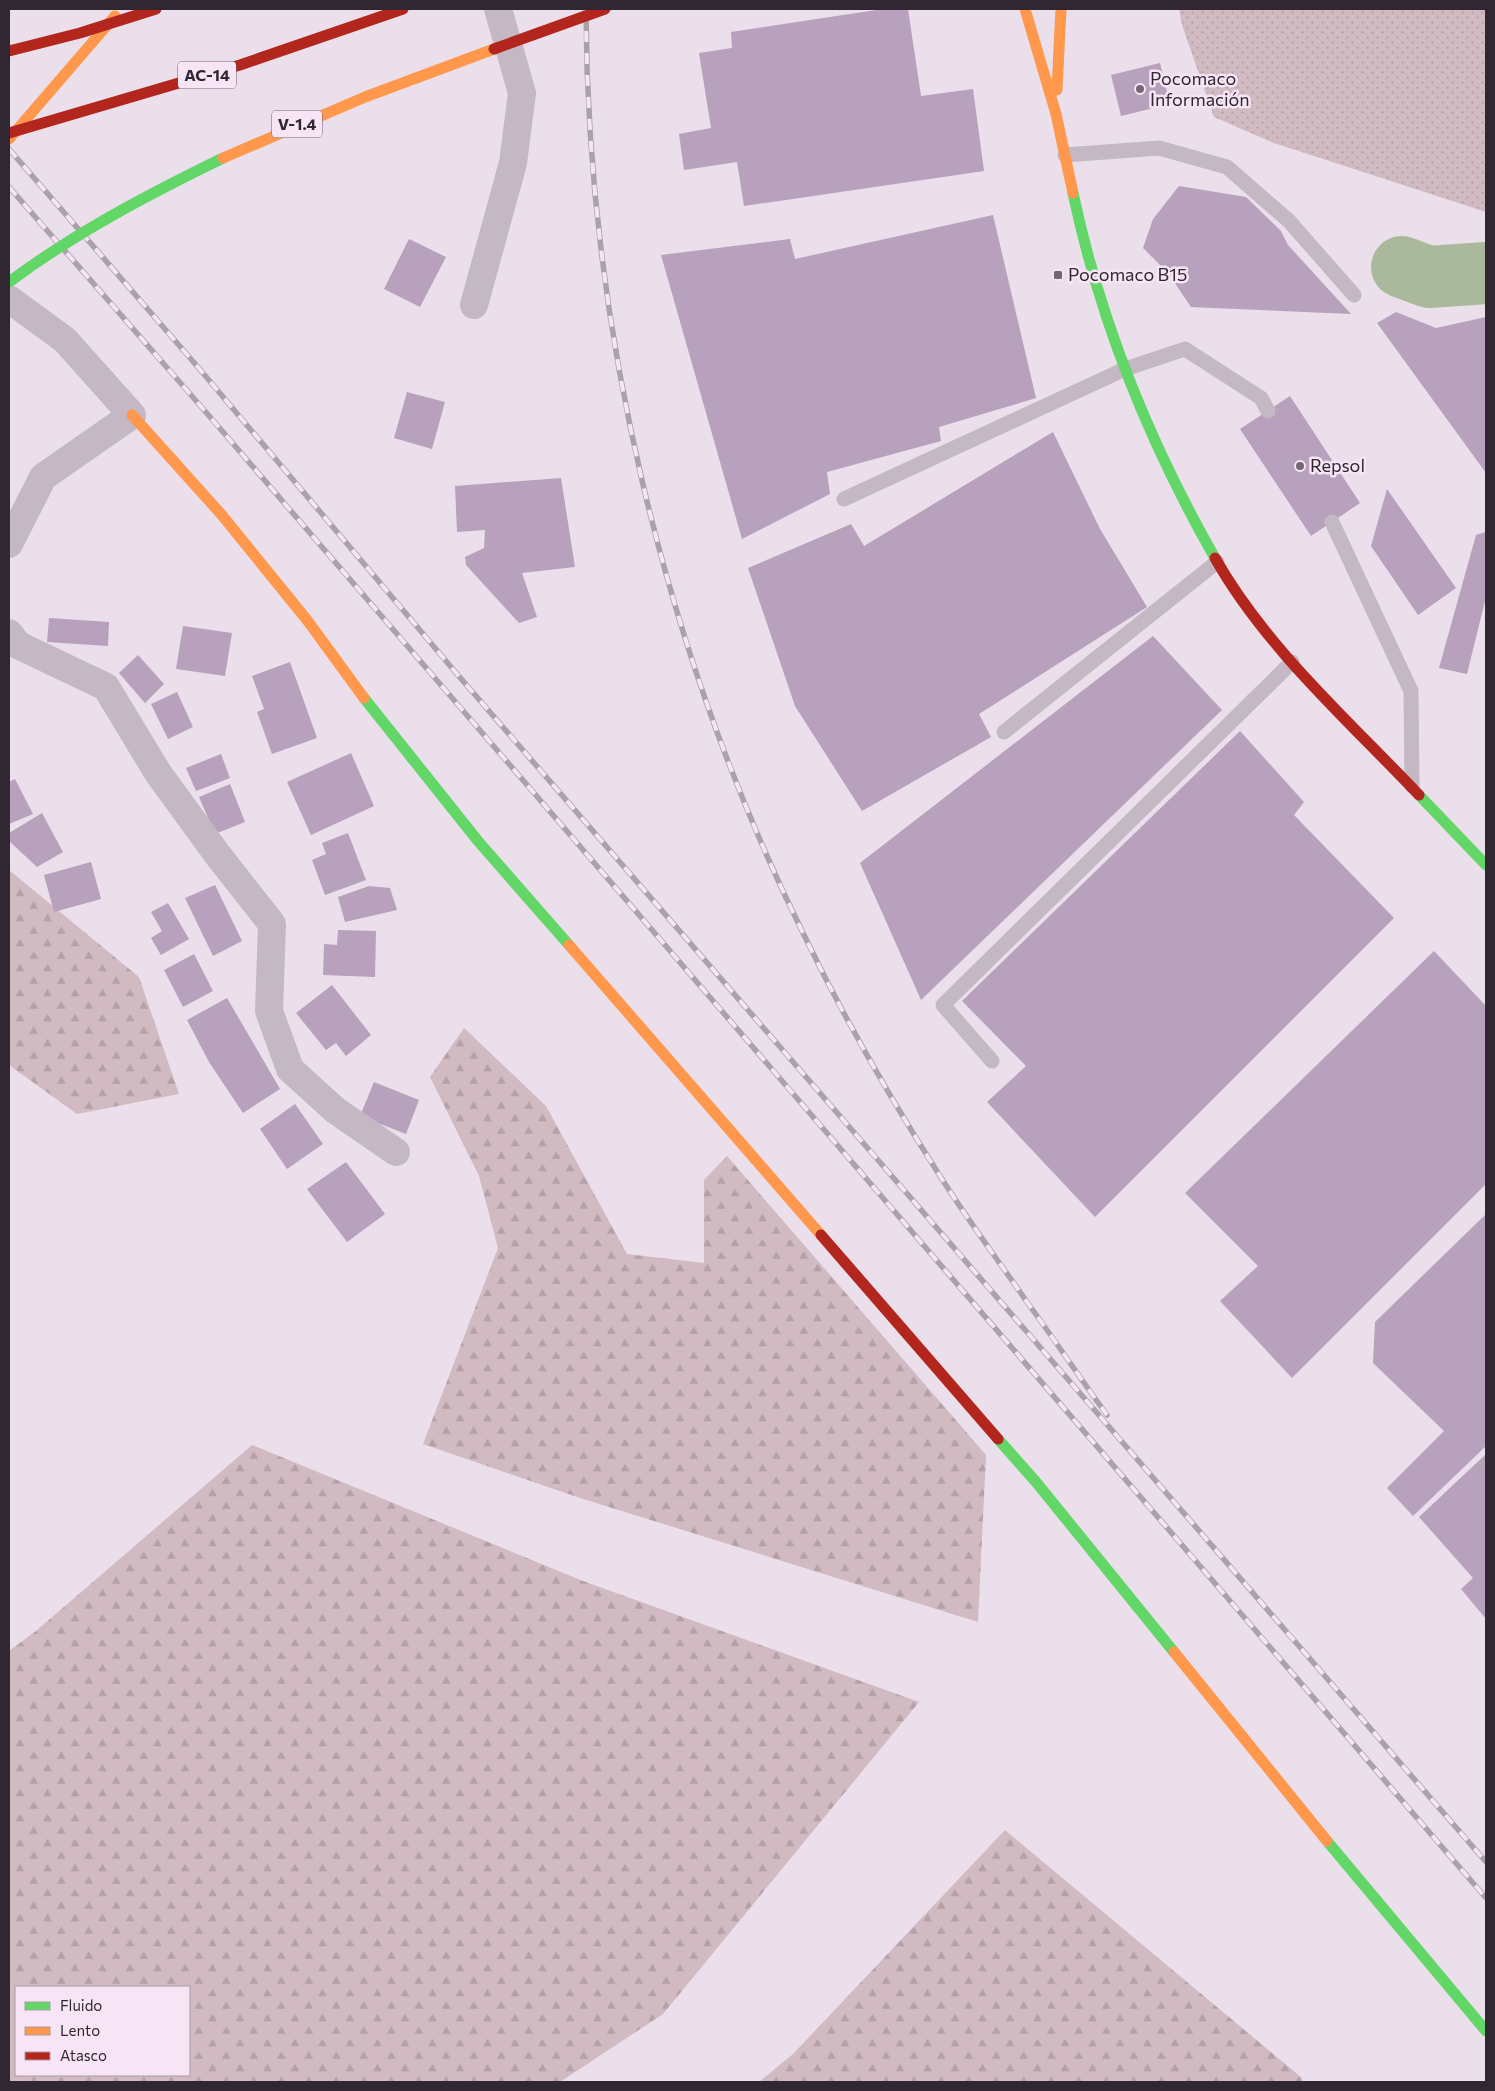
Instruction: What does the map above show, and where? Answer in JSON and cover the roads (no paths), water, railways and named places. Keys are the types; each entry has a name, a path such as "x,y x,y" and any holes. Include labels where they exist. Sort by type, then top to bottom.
{"main road":[{"path":"9,139 121,9"},
{"path":"9,51 80,33 156,9"},
{"name":"AC-14","path":"9,133 240,65 403,9"},
{"name":"V-1.4","path":"9,282 63,243 192,171 276,132 441,68 605,9"},
{"path":"1025,9 1056,114 1084,242 1115,345 1154,438 1196,525 1217,562 1261,626 1292,662 1486,865"},
{"path":"1056,114 1061,9"},
{"path":"132,415 233,529 307,620 393,736 478,841 747,1146 889,1315 1036,1482 1214,1703 1486,2031"}],"street":[{"path":"474,306 513,163 522,93 498,9"},
{"path":"9,299 65,340 132,415 43,477 9,544"},
{"path":"9,633 18,645 106,686 158,772 217,854 272,924 269,1011 290,1069 334,1110 396,1152"}],"lane":[{"path":"1065,155 1159,148 1226,168 1289,221 1354,294"},
{"path":"844,499 1125,369 1185,349 1261,398 1268,411"},
{"path":"1332,522 1411,691 1412,786"},
{"path":"1004,732 1217,562"},
{"path":"992,1061 943,1005 1292,662"}],"waterway":[{"path":"1402,267 1429,277 1486,273"}],"railway":[{"path":"586,9 590,128 601,247 619,366 643,484 674,601 711,715 754,827 804,935 868,1057 950,1192 1107,1415"},
{"path":"9,149 197,366 457,674 1486,1862"},
{"path":"9,187 198,403 1486,1898"}],"place":[{"name":"Pocomaco Información","path":"1140,89"},
{"name":"Pocomaco B15","path":"1058,275"},
{"name":"Repsol","path":"1300,466"}]}
